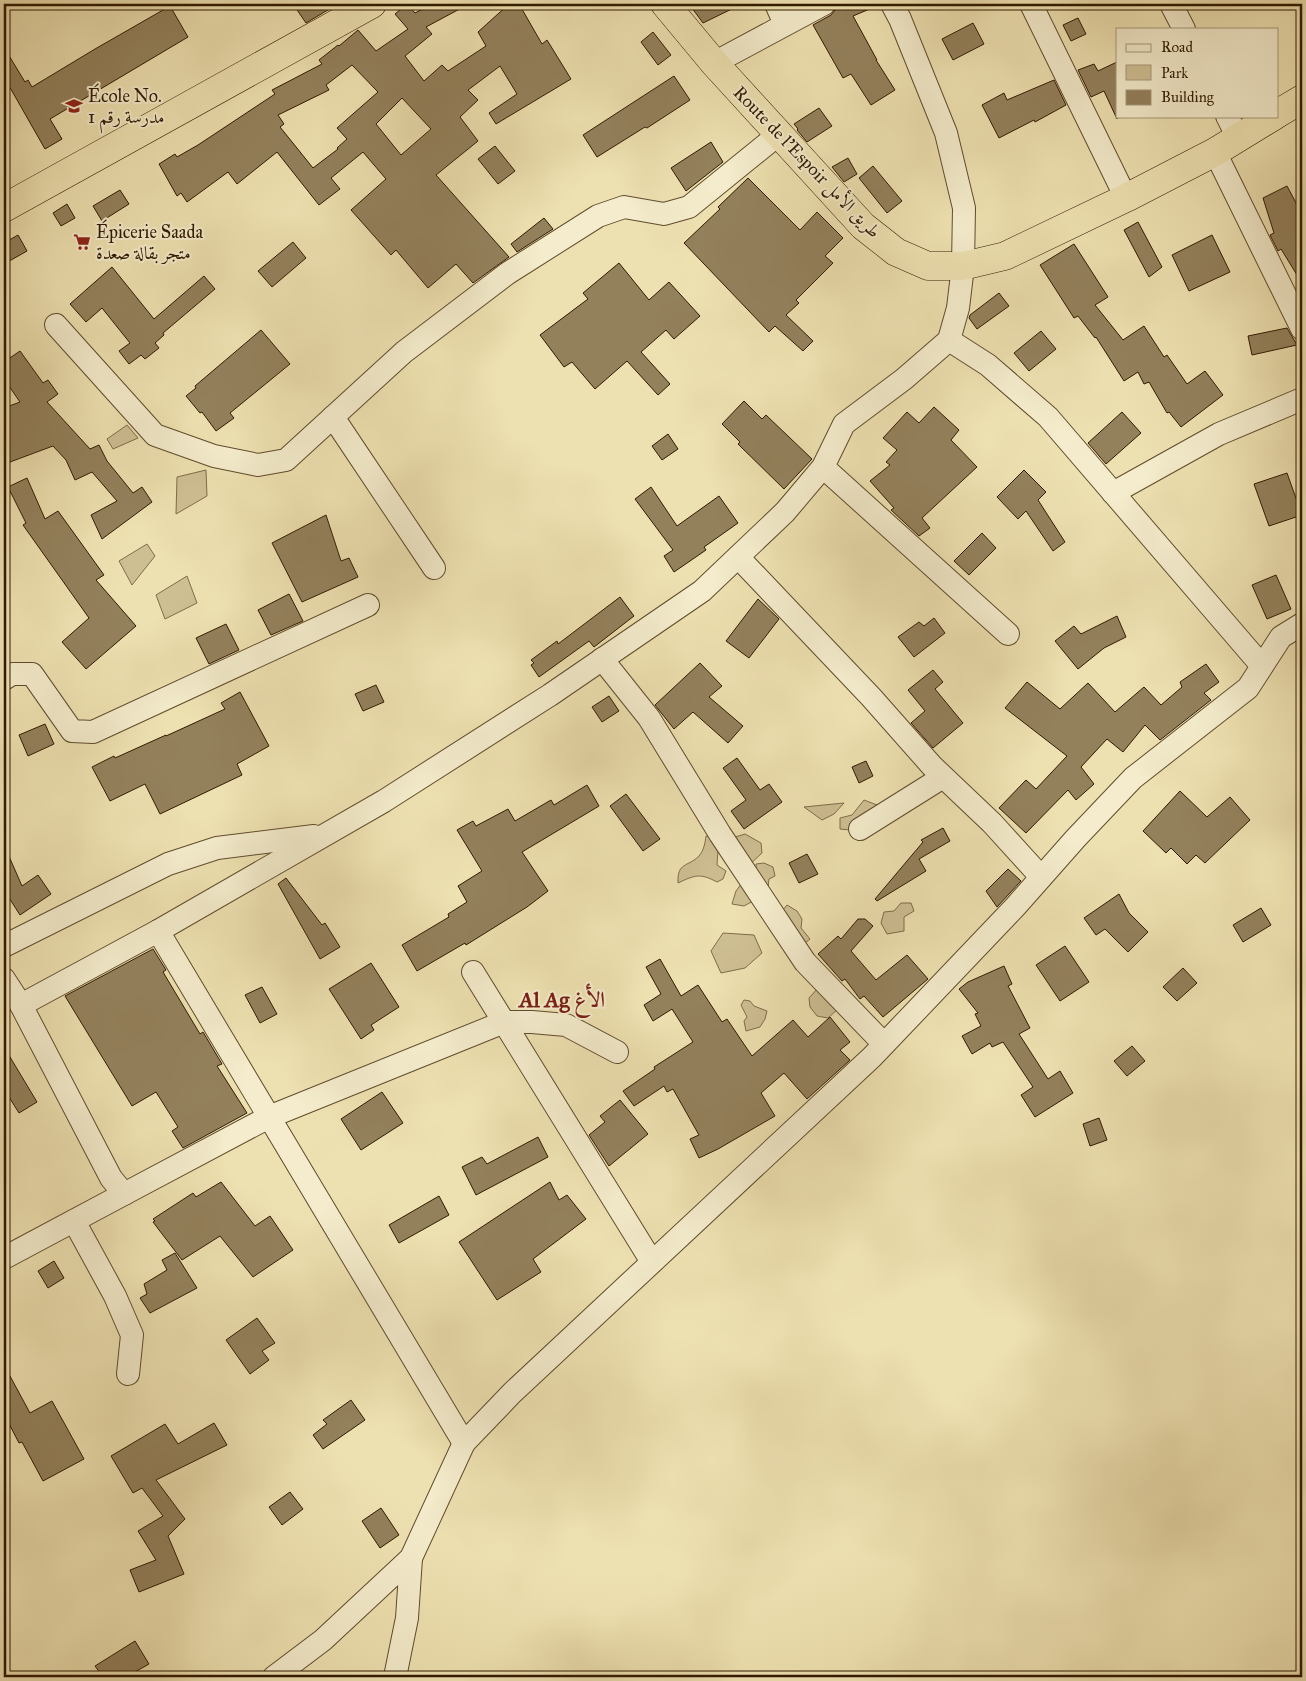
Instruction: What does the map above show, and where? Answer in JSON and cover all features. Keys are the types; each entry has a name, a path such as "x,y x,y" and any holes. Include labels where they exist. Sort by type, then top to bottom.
{"highway":[{"name":"Route de l’Espoir طريق الأمل","path":"666,4 714,63 863,226 896,252 928,266 963,266 1005,256 1126,198 1227,135 1269,118"},
{"path":"4,208 355,8"},
{"path":"1278,113 1302,99"}],"street":[{"path":"776,4 784,24"},
{"path":"714,63 824,4"},
{"path":"21,1005 158,931 384,801 542,700 702,591 785,512 823,467 844,424 904,379 949,340 958,308 963,266 964,208 946,132 900,19 892,4"},
{"path":"1031,4 1126,198"},
{"path":"1171,4 1183,28"},
{"path":"56,325 155,435 214,456 258,465 286,460 404,352 508,273 535,255 598,216 624,207 664,214 689,207 779,134"},
{"path":"1227,135 1302,329"},
{"path":"949,340 988,365 1048,418 1262,666"},
{"path":"1113,493 1219,434 1302,399"},
{"path":"333,417 434,568"},
{"path":"823,467 1008,634"},
{"path":"738,556 871,697 943,777 992,823 1042,877"},
{"path":"4,679 12,674 32,674 72,731 94,732 368,605"},
{"path":"395,1677 407,1618 411,1558 464,1443 512,1393 810,1116 884,1044 1015,907 1076,838 1133,778 1248,688 1281,637 1302,624"},
{"path":"602,659 649,718 720,834 805,962 884,1044"},
{"path":"860,829 943,777"},
{"path":"4,946 168,864 217,848 325,835"},
{"path":"158,931 464,1443"},
{"path":"473,972 652,1262"},
{"path":"4,979 21,1005 111,1178 124,1194"},
{"path":"4,1258 269,1117 504,1022 566,1025 617,1052"},
{"path":"74,1221 115,1296 132,1335 128,1374"},
{"path":"274,1677 323,1640 411,1558"}],"green space":[{"path":"127,425 138,438 113,449 107,439"},
{"path":"206,470 207,496 176,514 177,477"},
{"path":"147,544 155,556 132,585 119,561"},
{"path":"187,576 197,603 165,619 156,595"},
{"path":"864,800 877,805 850,830 840,829 840,818 852,815"},
{"path":"844,803 834,814 822,820 804,807"},
{"path":"745,834 761,843 762,853 748,866 732,838"},
{"path":"706,836 716,837 718,850 717,865 726,871 723,879 717,882 698,876 678,883 679,871 699,856 705,844"},
{"path":"764,863 773,867 775,876 769,879 768,888 756,876 756,864"},
{"path":"742,883 755,900 744,906 732,904 736,891"},
{"path":"901,903 911,903 914,911 904,917 904,931 887,934 881,923 884,912 894,911"},
{"path":"787,905 797,911 802,919 801,928 810,939 805,943 780,913"},
{"path":"723,933 754,935 762,953 745,968 721,973 711,951"},
{"path":"818,988 839,1008 828,1018 817,1016 810,1007 809,998"},
{"path":"744,1000 750,1001 754,1006 767,1011 760,1027 746,1031 744,1021 747,1017 741,1005"}],"building":[{"path":"293,4 338,4 306,23"},
{"path":"407,4 415,13 432,4 469,4 426,27 432,34 405,56 424,81 442,65 448,71 486,46 478,32 509,4 519,4 542,44 547,40 571,79 496,124 489,113 517,94 500,66 468,90 478,100 460,117 478,141 436,175 509,257 473,283 456,264 428,288 396,250 391,255 351,210 386,179 363,152 331,178 340,189 319,205 277,152 237,184 228,172 187,202 181,193 177,196 159,164 175,154 177,157 198,145 275,94 272,90 322,64 319,60 358,30 376,51 408,29 395,14","holes":["352,65 378,92 337,128 347,139 338,149 313,168 280,127 284,124 278,115 329,90 326,85","402,98 431,129 401,155 376,124"]},
{"path":"689,4 742,4 703,23"},
{"path":"837,4 879,4 853,16 876,60 895,90 871,105 851,74 843,78 813,25 831,15"},
{"path":"170,6 188,37 50,119 62,139 45,149 4,77 4,50 25,82 28,80 32,87"},
{"path":"1078,18 1086,34 1071,41 1063,25"},
{"path":"973,23 984,44 953,60 942,39"},
{"path":"653,32 671,55 658,65 641,42"},
{"path":"1116,62 1116,117 1104,91 1091,97 1078,70 1094,64 1098,71"},
{"path":"674,76 690,100 597,157 583,135"},
{"path":"1054,80 1066,105 1035,122 1034,120 999,138 982,105 1004,93 1007,100"},
{"path":"819,108 832,126 807,142 794,124"},
{"path":"711,142 723,162 686,191 671,168"},
{"path":"495,146 515,171 498,184 478,159"},
{"path":"848,158 857,174 844,182 832,167"},
{"path":"873,166 902,201 887,213 859,178"},
{"path":"748,178 800,230 817,212 843,238 825,256 833,263 796,300 799,303 786,315 813,341 803,351 775,326 769,332 684,243 720,209 718,207"},
{"path":"1287,186 1302,214 1302,283 1281,249 1278,251 1270,235 1274,233 1263,198"},
{"path":"120,190 129,204 102,221 93,206"},
{"path":"67,204 75,218 61,226 53,213"},
{"path":"544,218 553,229 517,252 511,244"},
{"path":"1138,222 1162,267 1149,277 1124,230"},
{"path":"18,235 27,251 4,264 4,243"},
{"path":"1212,235 1230,272 1189,291 1172,255"},
{"path":"293,242 306,258 272,287 258,271"},
{"path":"1074,244 1108,297 1095,305 1123,340 1144,326 1164,357 1167,355 1187,384 1205,371 1223,395 1181,427 1169,412 1167,413 1149,382 1144,384 1138,372 1124,381 1096,337 1078,316 1074,318 1040,265"},
{"path":"619,263 649,300 669,282 700,316 674,339 666,330 641,352 670,384 658,395 627,361 595,389 572,362 564,367 540,335 588,299 583,293"},
{"path":"112,267 154,319 204,276 215,289 163,333 164,335 155,343 159,348 145,359 141,355 129,364 119,351 130,343 102,308 86,322 70,304"},
{"path":"999,293 1009,306 977,329 969,318 970,315"},
{"path":"1287,328 1297,345 1252,355 1248,336"},
{"path":"261,330 290,364 230,413 234,418 216,431 202,412 200,413 186,396 196,388 195,386"},
{"path":"1041,331 1056,349 1029,371 1014,353"},
{"path":"20,351 43,383 48,380 58,394 47,402 90,449 99,445 107,461 133,493 142,487 152,502 102,539 91,515 117,501 92,472 75,480 66,460 53,446 10,462 4,446 4,408 20,402 4,379 4,362"},
{"path":"744,401 762,419 766,415 812,459 784,489 738,444 740,442 722,424"},
{"path":"934,407 959,430 951,440 977,467 922,518 930,528 919,536 891,510 894,508 870,481 890,465 886,462 897,450 883,438 907,412 919,423"},
{"path":"1122,412 1141,433 1106,464 1088,443"},
{"path":"668,434 678,449 662,460 652,446"},
{"path":"1024,470 1046,492 1038,500 1065,542 1053,551 1026,511 1018,519 997,497"},
{"path":"1287,473 1302,515 1269,526 1254,484"},
{"path":"27,478 45,519 58,511 104,575 96,580 136,626 86,669 62,642 89,618 23,525 26,523 8,487"},
{"path":"651,487 677,526 719,496 738,523 704,547 706,550 674,572 664,556 673,550 635,499"},
{"path":"326,515 341,561 349,558 358,577 302,602 272,543"},
{"path":"982,533 996,548 969,575 954,561"},
{"path":"1276,575 1291,609 1267,619 1252,585"},
{"path":"289,594 303,621 271,635 258,610"},
{"path":"620,597 634,616 594,647 589,641 539,677 531,665 534,663 531,660 557,641 558,644"},
{"path":"758,599 779,619 749,658 726,641"},
{"path":"1117,616 1126,637 1104,648 1078,669 1055,641 1074,626 1081,634"},
{"path":"934,618 945,633 914,657 898,637 919,622 924,626"},
{"path":"226,624 239,650 209,664 196,638"},
{"path":"700,663 722,686 709,697 743,726 728,743 693,712 674,729 655,705"},
{"path":"1206,664 1219,682 1204,693 1211,700 1160,740 1145,725 1123,752 1107,739 1081,767 1094,784 1076,800 1068,790 1026,833 999,808 1026,780 1036,789 1067,756 1005,708 1027,682 1060,709 1088,683 1115,712 1144,687 1161,705 1182,687 1180,682"},
{"path":"933,670 943,682 935,689 963,723 933,748 911,723 925,711 908,690"},
{"path":"376,685 384,702 363,711 355,694"},
{"path":"240,692 269,746 237,764 242,775 160,814 145,784 110,801 92,767 225,709 221,703"},
{"path":"609,696 619,711 602,722 592,707"},
{"path":"45,724 54,744 28,756 19,735"},
{"path":"737,758 760,790 769,784 782,802 744,829 731,811 746,800 723,768"},
{"path":"866,761 873,776 859,783 852,767"},
{"path":"587,785 599,806 522,852 548,891 527,907 466,945 465,943 417,971 402,945 449,917 448,914 467,902 458,886 482,871 457,830 473,821 476,826 508,809 515,821 551,800 554,805"},
{"path":"1180,791 1207,817 1230,797 1250,820 1205,863 1196,855 1187,864 1171,848 1166,853 1143,831"},
{"path":"626,794 660,839 643,851 610,806"},
{"path":"943,828 950,841 919,859 926,871 877,901 875,899 923,842 921,840"},
{"path":"4,845 22,886 38,875 51,894 20,915 4,890"},
{"path":"807,854 818,874 799,883 789,863"},
{"path":"1008,869 1021,881 997,907 986,891"},
{"path":"286,878 322,925 325,923 340,947 320,959 278,884"},
{"path":"1119,894 1129,913 1148,932 1128,952 1105,929 1096,935 1084,918"},
{"path":"1261,908 1271,925 1243,942 1233,925"},
{"path":"858,919 865,919 873,926 851,951 876,980 907,955 928,979 883,1017 864,996 860,999 845,979 842,981 818,954 838,936 841,939"},
{"path":"1065,946 1089,982 1060,1001 1036,965"},
{"path":"153,949 166,970 163,972 200,1034 203,1032 222,1064 217,1066 247,1113 183,1148 172,1131 178,1127 156,1092 132,1106 65,996"},
{"path":"660,959 681,996 698,985 722,1022 727,1019 752,1056 793,1020 808,1037 830,1017 850,1042 840,1050 850,1060 807,1099 784,1073 761,1093 775,1116 699,1158 690,1139 699,1135 673,1089 667,1092 664,1086 634,1106 623,1091 655,1069 654,1067 693,1042 672,1009 653,1021 644,1005 661,994 646,967"},
{"path":"371,963 399,1007 371,1025 374,1030 361,1039 329,989"},
{"path":"1004,966 1012,984 1008,986 1030,1028 1019,1034 1048,1079 1060,1071 1073,1093 1035,1117 1021,1095 1033,1087 1003,1042 992,1047 990,1043 972,1054 962,1036 981,1026 975,1014 978,1013 959,989 968,982"},
{"path":"1183,968 1197,983 1177,1001 1163,987"},
{"path":"262,987 277,1014 260,1023 245,995"},
{"path":"1132,1046 1145,1061 1127,1076 1114,1061"},
{"path":"4,1047 37,1102 19,1113 4,1089"},
{"path":"382,1092 403,1123 361,1150 341,1119"},
{"path":"620,1100 648,1134 609,1166 589,1135 605,1122 600,1116"},
{"path":"1099,1118 1107,1140 1090,1146 1083,1124"},
{"path":"538,1137 548,1157 476,1195 462,1167 482,1157 487,1164"},
{"path":"221,1182 255,1226 270,1216 293,1250 253,1277 220,1236 182,1260 153,1222 155,1221 153,1219 193,1193 196,1197"},
{"path":"550,1182 559,1200 567,1195 586,1219 533,1259 541,1272 497,1300 459,1242"},
{"path":"439,1196 449,1215 399,1243 389,1225"},
{"path":"175,1253 197,1288 150,1313 140,1298 147,1294 144,1284 167,1270 162,1260"},
{"path":"54,1261 64,1278 48,1288 38,1271"},
{"path":"257,1318 275,1343 262,1351 269,1360 250,1374 226,1340"},
{"path":"4,1365 30,1413 52,1401 84,1459 43,1481 22,1442 19,1443 4,1414"},
{"path":"351,1400 365,1420 323,1449 313,1435 327,1424 323,1420"},
{"path":"214,1423 227,1445 156,1480 185,1519 168,1536 184,1574 139,1592 130,1570 156,1560 138,1531 163,1516 142,1488 133,1493 111,1456 165,1424 178,1444"},
{"path":"290,1492 303,1509 282,1525 269,1507"},
{"path":"381,1508 399,1535 380,1548 362,1521"},
{"path":"135,1641 149,1664 126,1677 103,1677 95,1666"}],"place":[{"name":"École No. 1 مدرسة رقم","path":"74,106"},
{"name":"Épicerie Saada متجر بقالة صعدة","path":"82,242"}],"district":[{"name":"Al Ag الأغ","path":"562,999"}]}
